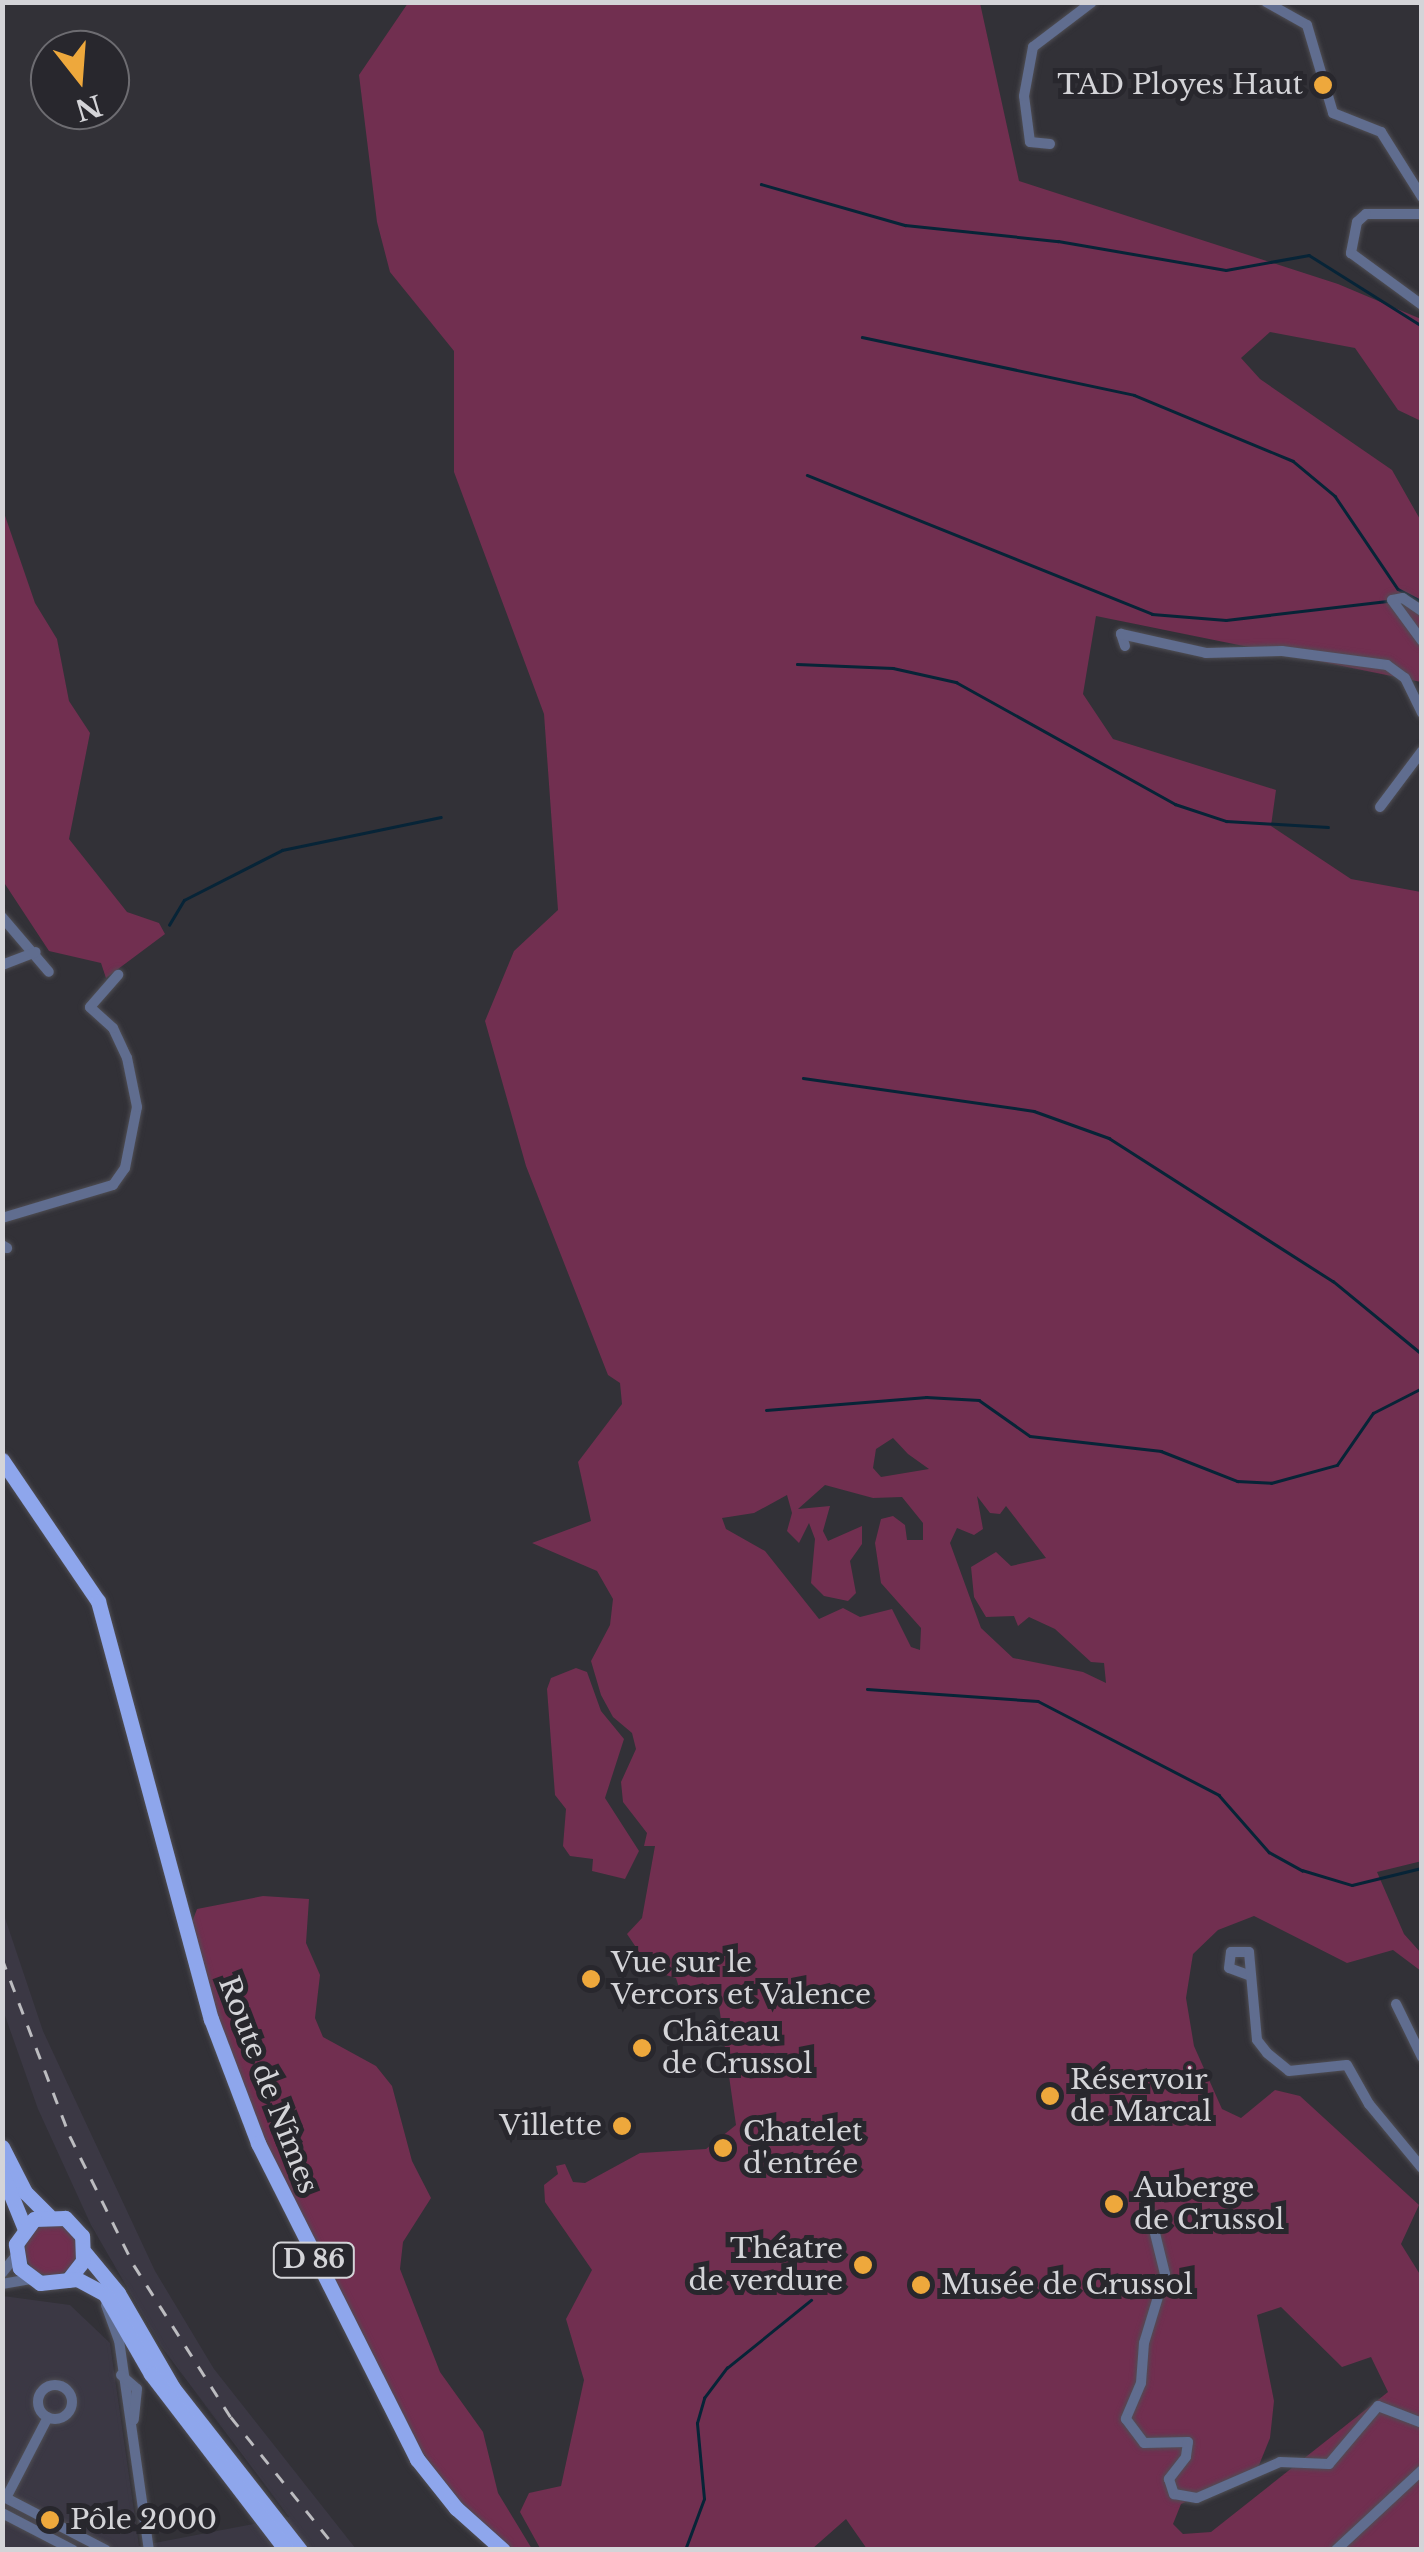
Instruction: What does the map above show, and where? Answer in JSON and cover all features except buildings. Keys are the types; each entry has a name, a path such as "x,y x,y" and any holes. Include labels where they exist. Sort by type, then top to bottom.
{"main road":[{"name":"Route de Nîmes","path":"2,1460 98,1601 187,1935 258,2142 384,2403 456,2508 503,2550"},
{"path":"2,2147 25,2192 48,2215 78,2228 85,2253 118,2293 173,2388 300,2550"},
{"path":"2,2173 24,2227 16,2256 31,2279 49,2285 68,2280 92,2283 105,2294 164,2392 286,2550"},
{"path":"24,2227 48,2215"},
{"path":"68,2280 85,2253"}],"street":[{"path":"1050,144 1030,142 1024,96 1032,47 1092,2"},
{"path":"1266,2 1306,24 1333,113 1381,132 1422,197"},
{"path":"1422,214 1366,214 1358,222 1351,253 1422,305"},
{"path":"1422,611 1402,598 1392,600 1394,611 1422,641"},
{"path":"1124,646 1121,634 1206,653 1282,651 1388,665 1405,678 1422,713"},
{"path":"1380,807 1422,750"},
{"path":"2,917 36,952 48,972"},
{"path":"2,966 36,952"},
{"path":"2,1218 113,1186 125,1168 138,1107 128,1058 113,1028 90,1006 118,975"},
{"path":"1250,1976 1229,1968 1232,1952 1249,1952 1257,2040 1267,2053 1290,2071 1347,2065 1369,2104 1422,2168"},
{"path":"1396,2004 1422,2057"},
{"path":"1150,2213 1165,2274 1144,2343 1141,2383 1126,2419 1144,2443 1188,2442 1186,2458 1169,2478 1174,2494 1197,2498 1280,2462 1323,2467 1345,2453 1378,2406 1422,2423"},
{"path":"2,2273 16,2256"},
{"path":"2,2284 31,2279"},
{"path":"105,2294 132,2426 148,2548"},
{"path":"4,2498 48,2417"},
{"path":"1336,2550 1422,2470"},
{"path":"4,2498 11,2506 2,2513 73,2550"},
{"path":"4,2498 106,2550"}],"shaded area":[{"path":"408,3 980,3 1019,181 1338,284 1421,319 1421,421 1398,410 1355,348 1270,332 1241,358 1260,379 1392,470 1421,521 1421,682 1096,616 1083,694 1113,739 1276,790 1271,826 1351,879 1421,892 1422,1861 1377,1872 1404,1934 1421,1953 1421,1971 1393,1950 1347,1963 1254,1916 1218,1930 1193,1954 1186,1998 1194,2046 1222,2109 1241,2118 1275,2090 1300,2096 1419,2205 1401,2244 1421,2276 1421,2549 867,2549 846,2519 812,2549 541,2550 520,2512 529,2493 561,2486 584,2380 566,2319 592,2270 545,2202 544,2185 558,2174 556,2166 565,2164 573,2182 585,2183 640,2153 706,2149 736,2125 719,2006 682,1997 676,1978 652,1971 627,1934 642,1918 655,1846 644,1846 647,1833 623,1802 621,1782 636,1749 632,1733 613,1717 601,1695 591,1661 610,1625 613,1599 597,1571 532,1543 591,1521 578,1462 622,1404 620,1383 608,1375 526,1166 485,1021 514,951 558,910 544,714 454,472 454,351 390,272 377,222 359,75","holes":["893,1438 929,1469 881,1477 873,1468 876,1449","825,1485 873,1498 902,1497 923,1523 923,1540 907,1540 905,1525 893,1516 881,1519 875,1543 881,1583 921,1628 920,1650 911,1647 892,1609 860,1617 843,1608 819,1619 765,1551 726,1529 722,1518 754,1513 787,1495 792,1513 787,1531 799,1543 809,1523 815,1539 811,1583 824,1596 848,1601 856,1593 850,1561 862,1544 862,1526 828,1541 823,1531 830,1506 798,1509","977,1496 990,1513 1000,1514 1006,1506 1046,1558 1011,1566 996,1552 971,1567 974,1597 986,1617 1014,1616 1018,1626 1029,1617 1055,1629 1091,1662 1104,1663 1106,1683 1083,1672 1013,1658 981,1628 950,1543 957,1528 974,1535 983,1529","1281,2307 1342,2367 1371,2357 1388,2392 1211,2532 1183,2534 1173,2524 1181,2504 1257,2470 1270,2438 1274,2401 1257,2315"]},
{"path":"2,507 35,603 57,639 69,701 90,733 69,839 127,912 159,923 165,934 106,978 101,963 49,951 3,881"},
{"path":"576,1668 587,1672 601,1711 624,1739 605,1798 639,1851 625,1879 592,1871 593,1859 570,1856 563,1846 566,1809 555,1795 547,1689 551,1678"},
{"path":"263,1896 309,1899 306,1943 320,1975 315,2018 323,2037 376,2066 392,2086 412,2161 431,2198 403,2242 400,2269 440,2372 483,2432 498,2493 532,2549 503,2549 417,2459 258,2143 187,1935 197,1909"},
{"path":"2,1909 43,2031 155,2271 214,2369 356,2549 3,2549 3,2296 70,2305 110,2343 139,2546 289,2517 161,2346 91,2225 38,2109 3,2010"},
{"path":"51,2224 70,2231 77,2250 70,2269 51,2276 32,2269 25,2250 32,2231"}],"waterway":[{"path":"761,184 905,225 1058,241 1226,270 1309,255 1422,326"},
{"path":"862,337 1134,395 1293,461 1335,496 1398,589 1422,602"},
{"path":"807,475 1152,614 1226,620 1387,601"},
{"path":"797,664 893,668 956,682 1175,804 1226,821 1328,827"},
{"path":"169,925 184,900 282,850 441,817"},
{"path":"803,1078 1034,1111 1109,1138 1333,1281 1422,1354"},
{"path":"766,1410 926,1397 979,1400 1030,1436 1161,1451 1237,1481 1271,1483 1337,1465 1373,1413 1422,1388"},
{"path":"867,1689 1038,1701 1219,1795 1269,1852 1302,1870 1352,1885 1422,1868"},
{"path":"685,2550 704,2499 697,2423 704,2398 727,2368 811,2300"}],"railway":[{"path":"2,1958 70,2136 134,2265 231,2417 338,2550"}],"place":[{"name":"TAD Ployes Haut","path":"1323,85"},
{"name":"Vue sur le Vercors et Valence","path":"591,1979"},
{"name":"Château de Crussol","path":"642,2048"},
{"name":"Réservoir de Marcal","path":"1050,2096"},
{"name":"Villette","path":"622,2126"},
{"name":"Chatelet d'entrée","path":"723,2148"},
{"name":"Auberge de Crussol","path":"1114,2204"},
{"name":"Théatre de verdure","path":"863,2265"},
{"name":"Musée de Crussol","path":"921,2285"},
{"name":"Pôle 2000","path":"50,2520"}]}
